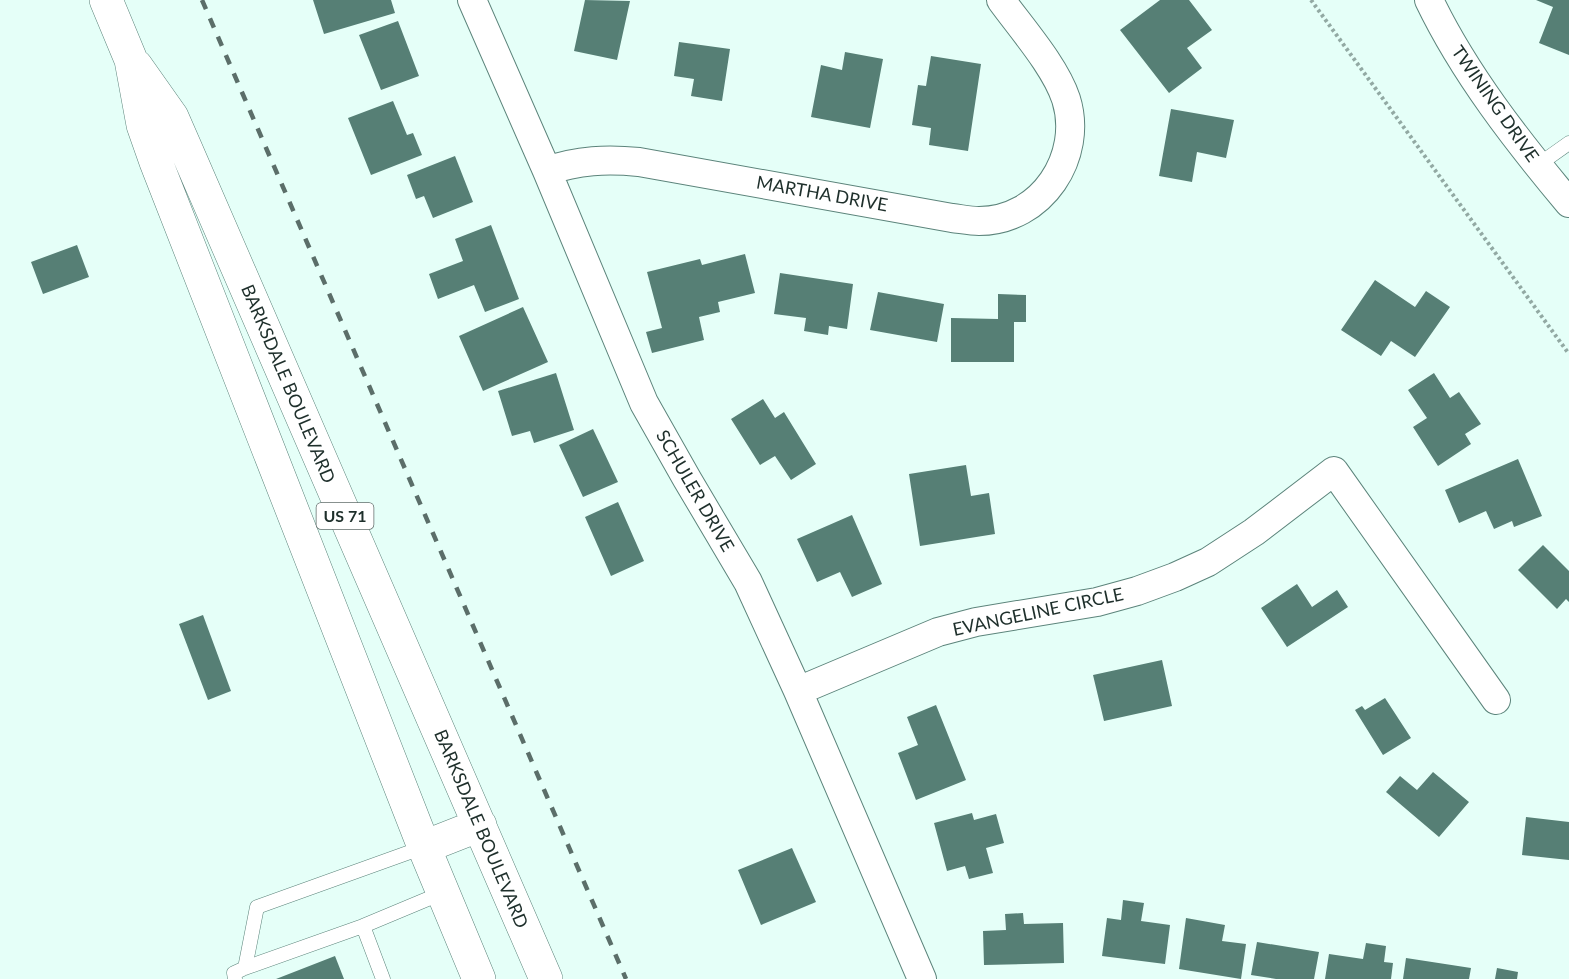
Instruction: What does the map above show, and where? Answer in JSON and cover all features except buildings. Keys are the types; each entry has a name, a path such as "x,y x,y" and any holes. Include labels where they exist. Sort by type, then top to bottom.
{"main road":[{"name":"BARKSDALE BOULEVARD","path":"106,0 131,60 144,124 156,162 424,847 479,979"},
{"name":"BARKSDALE BOULEVARD","path":"131,60 172,117 546,979"},
{"path":"286,491 327,475"},
{"path":"424,847 480,825"}],"street":[{"name":"SCHULER DRIVE","path":"472,0 547,171 644,403 748,582 922,979"},
{"name":"MARTHA DRIVE","path":"547,171 582,161 608,159 639,162 980,221 1003,217 1029,206 1054,183 1067,153 1071,121 1066,98 1054,73 1001,0"},
{"name":"TWINING DRIVE","path":"1429,0 1443,30 1519,143 1569,203"},
{"name":"EVANGELINE CIRCLE","path":"798,692 938,632 976,621 1097,602 1175,577 1208,562 1254,532 1334,471 1496,700"}],"lane":[{"path":"1538,165 1569,143"},
{"path":"245,969 257,907 424,847"},
{"path":"235,979 234,974 245,969 363,926 443,892"},
{"path":"363,926 383,979"}],"path":[{"path":"1311,0 1569,354"}],"railway":[{"path":"202,0 626,979"}]}
